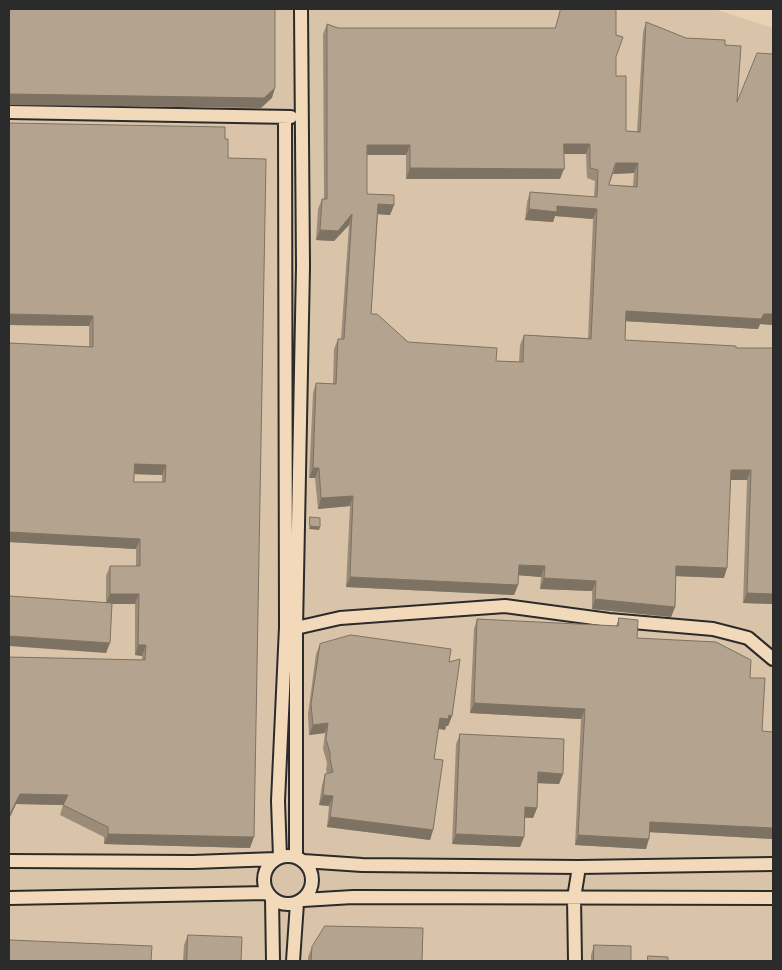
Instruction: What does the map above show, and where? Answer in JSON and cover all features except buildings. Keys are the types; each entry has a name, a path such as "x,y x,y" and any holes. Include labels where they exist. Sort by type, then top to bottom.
{"street":[{"path":"273,961 270,895 265,886 266,871 278,858 278,801 291,628 303,267 301,9"},
{"path":"9,112 285,118 302,116"},
{"path":"285,118 291,628 299,859 312,873 313,880 312,888 300,901 293,961"},
{"path":"291,628 340,618 505,606 609,620 714,628 748,638 773,659"},
{"path":"9,861 193,862 278,858 362,865 579,867 773,864"},
{"path":"575,961 574,898 579,867"},
{"path":"9,898 270,895 284,904 300,901 353,898 773,898"}],"shaded area":[{"path":"9,9 714,9 773,28 773,961 9,961"}]}
